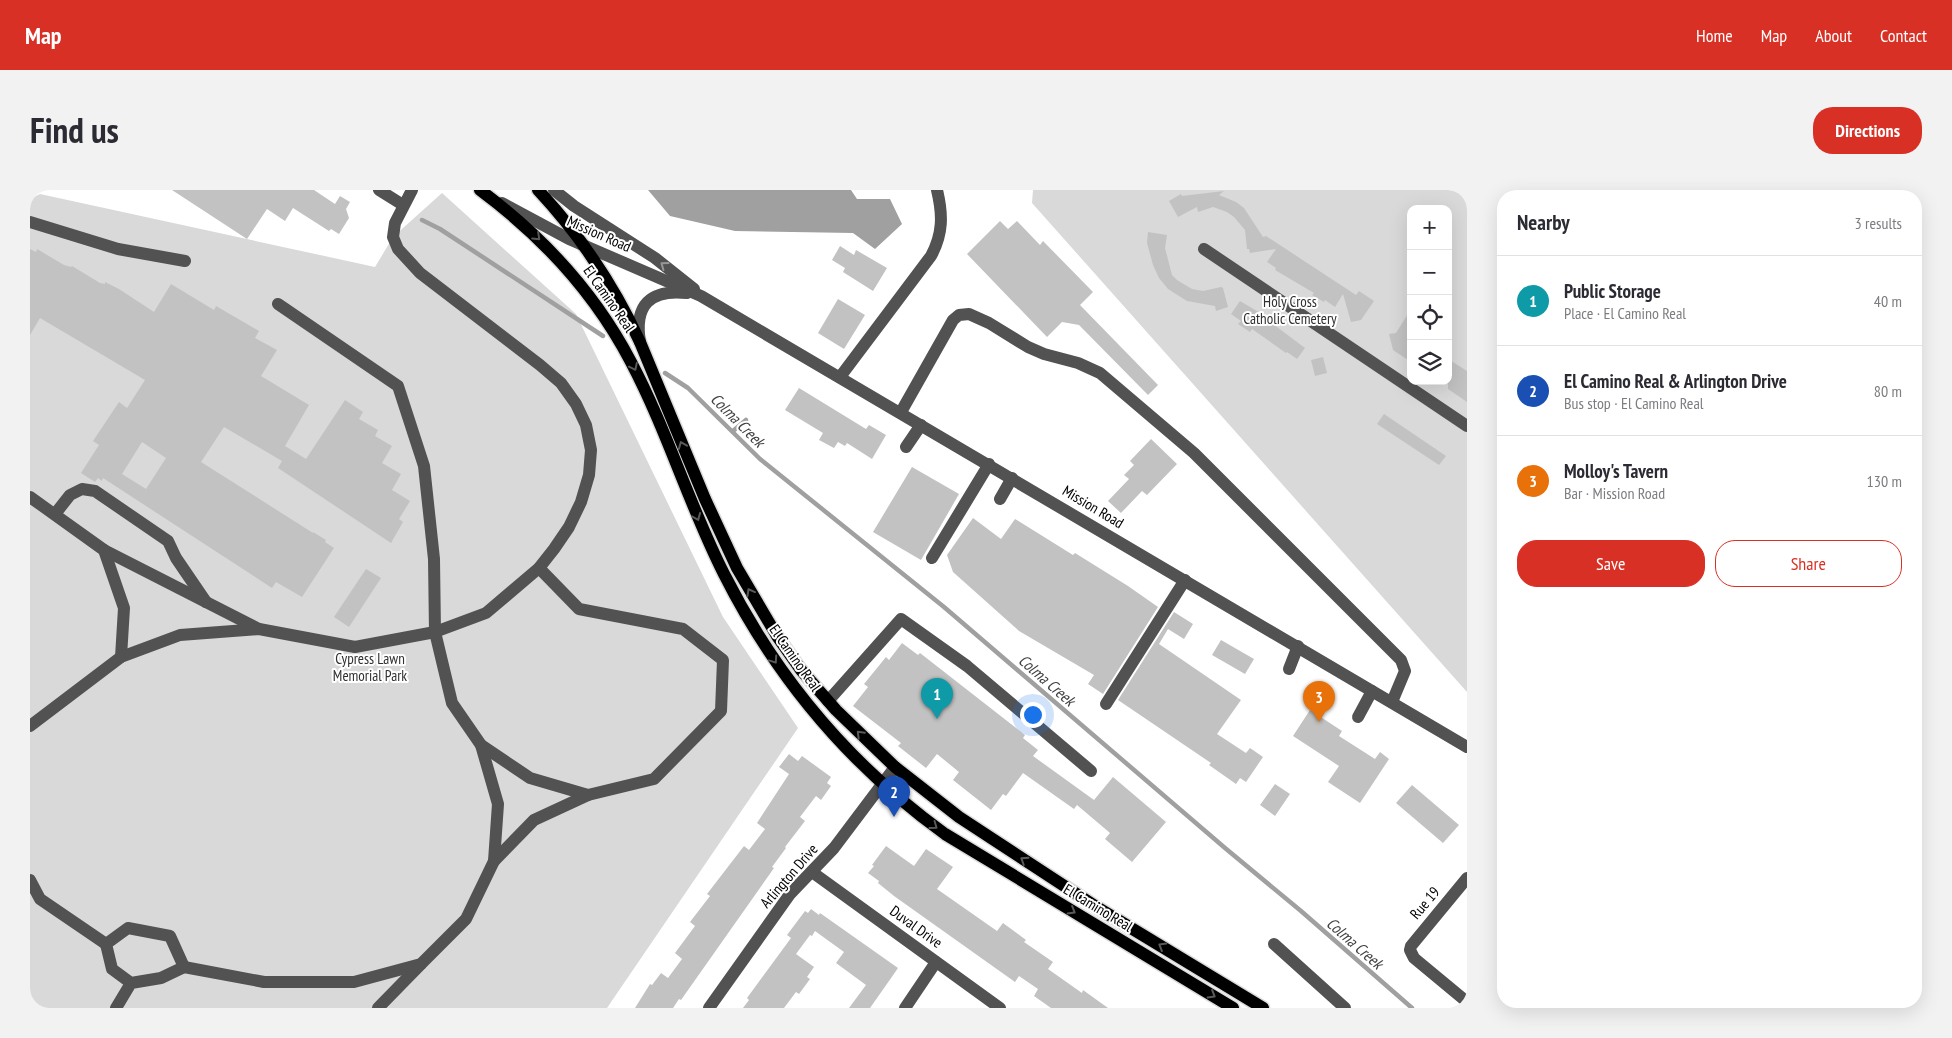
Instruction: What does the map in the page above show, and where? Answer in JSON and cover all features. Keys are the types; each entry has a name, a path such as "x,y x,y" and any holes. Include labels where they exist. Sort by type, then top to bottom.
{"main road":[{"name":"El Camino Real","path":"538,190 570,227 616,295 640,342 705,499 737,568 777,636 801,670 828,701 874,748 959,816 1098,908 1263,1008"},
{"name":"El Camino Real","path":"483,192 547,246 578,282 607,321 641,381 716,559 760,637 789,681 822,722 911,810 945,834 1233,1008"}],"street":[{"path":"379,190 403,205"},
{"path":"30,736 32,724 121,657 180,635 259,629 355,647 435,632 486,613 540,568 569,527 581,502 589,475 591,450 586,425 576,404 561,383 420,273 398,250 393,237 395,223 412,190"},
{"name":"Mission Road","path":"554,190 574,206 661,262 702,296"},
{"path":"840,377 938,244 942,219 937,190"},
{"name":"Mission Road","path":"483,192 583,246 702,296 1467,747"},
{"path":"30,222 118,249 185,261"},
{"path":"1204,248 1467,426"},
{"name":"Mission Road","path":"640,342 640,315 644,305 652,297 674,292 702,296"},
{"path":"278,304 398,386 424,466 434,559 435,632 452,703 481,745 498,804 494,861"},
{"path":"901,412 953,320 959,315 969,314 989,323 1028,347 1044,354 1078,363 1100,373 1194,454 1401,660 1405,671 1392,702"},
{"path":"906,447 921,424"},
{"path":"932,558 989,464"},
{"path":"1000,499 1012,478"},
{"path":"55,514 70,495 82,489 95,491 168,541 176,558 206,602"},
{"path":"30,496 104,550 259,629"},
{"path":"104,550 124,608 121,657"},
{"path":"378,1008 466,919 494,861 534,820 588,795 654,779 721,710 723,660 683,629 579,609 540,568"},
{"path":"1106,704 1185,580"},
{"path":"828,701 901,619 967,666 1091,771"},
{"path":"1289,668 1298,646"},
{"path":"1358,717 1372,691"},
{"path":"481,745 530,778 588,795"},
{"name":"Arlington Drive","path":"709,1008 790,894 834,848 896,767"},
{"name":"Duval Drive","path":"812,872 1000,1008"},
{"name":"Rue 19","path":"1467,878 1411,946 1410,950 1414,958 1467,1002"},
{"path":"30,880 35,898 106,944 112,969 131,984"},
{"path":"106,944 128,928 170,936 184,967"},
{"path":"1274,944 1345,1008"},
{"path":"904,1008 936,962"},
{"path":"116,1008 131,984 160,978 184,967 264,982 354,982 421,964"}],"green space":[{"name":"Holy Cross Catholic Cemetery","path":"1033,190 1467,190 1467,692 1032,203"},
{"name":"Cypress Lawn Memorial Park","path":"442,193 576,314 723,617 798,728 607,1008 30,1008 30,199 40,194 375,267 393,237"}],"shaded area":[{"path":"648,190 851,190 857,199 890,199 902,224 875,249 853,233 735,231 670,216"}],"building":[{"path":"172,190 314,190 335,204 340,196 350,202 346,209 349,218 339,234 331,229 329,231 293,208 285,221 267,209 247,239"},
{"path":"1224,191 1219,195 1236,202 1244,208 1263,237 1266,236 1356,295 1359,291 1374,301 1361,320 1351,322 1343,294 1335,307 1325,300 1324,302 1312,295 1314,293 1275,270 1276,268 1267,262 1276,249 1250,253 1249,249 1247,249 1245,230 1227,212 1213,207 1198,212 1197,207 1178,217 1169,201 1181,194 1182,196"},
{"path":"1000,221 1008,229 1017,221 1040,245 1043,241 1093,292 1080,305 1158,385 1148,395 1079,325 1062,322 1047,337 967,254"},
{"path":"1148,232 1167,235 1165,248 1172,275 1177,280 1192,289 1203,291 1223,288 1228,307 1216,311 1215,306 1187,301 1168,289 1159,278 1153,265 1147,243"},
{"path":"840,246 854,255 856,250 887,268 873,291 843,272 845,268 832,260"},
{"path":"30,249 36,252 37,249 64,265 72,266 100,283 105,284 105,282 119,289 154,312 171,284 214,310 216,306 259,331 255,338 277,350 261,376 309,405 285,446 306,459 345,400 363,412 359,419 378,430 375,436 392,446 382,463 401,474 392,490 410,501 399,519 403,522 391,543 278,468 282,461 224,427 201,462 326,540 325,542 334,548 302,597 276,582 272,588 103,478 102,481 98,478 95,482 81,473 99,445 93,441 119,402 127,408 145,380 40,318 30,335","holes":["142,442 166,458 146,489 122,474"]},
{"path":"838,299 865,315 844,349 818,333"},
{"path":"1240,301 1262,314 1305,348 1297,359 1252,329 1250,332 1238,324 1241,321 1231,314"},
{"path":"1407,315 1407,359 1393,350 1389,334 1396,333"},
{"path":"1323,357 1327,373 1315,376 1311,360"},
{"path":"1452,362 1467,371 1467,402 1448,389 1448,385 1452,385"},
{"path":"799,388 866,429 869,425 886,435 872,459 847,443 845,446 838,442 834,448 819,440 823,433 785,410"},
{"path":"1384,414 1446,456 1439,465 1377,424"},
{"path":"1151,439 1177,464 1147,495 1142,491 1121,513 1108,501 1129,479 1124,475 1134,465 1130,461"},
{"path":"912,467 959,494 921,560 873,532"},
{"path":"973,518 1001,539 1015,519 1073,555 1075,553 1158,607 1103,694 1088,684 1094,675 1019,631 953,572 947,555"},
{"path":"366,569 381,578 349,627 334,617"},
{"path":"1174,612 1193,624 1184,639 1168,629 1159,644 1241,700 1217,734 1246,753 1250,748 1263,757 1246,782 1240,778 1236,784 1209,765 1211,763 1118,700"},
{"path":"1221,640 1254,659 1245,674 1212,655"},
{"path":"902,643 918,655 920,653 1025,735 1023,738 1038,750 1033,756 1094,800 1113,777 1166,822 1132,862 1105,839 1110,833 1077,805 1074,809 1023,773 1006,796 1003,794 991,810 953,780 959,772 937,754 926,768 898,746 901,743 853,706 868,687 864,684 886,657 889,660"},
{"path":"1310,710 1342,731 1339,736 1375,759 1380,752 1389,759 1360,803 1328,782 1339,766 1293,736"},
{"path":"789,754 798,761 802,756 831,777 827,783 831,786 821,800 816,796 800,817 805,821 785,847 772,867 774,868 681,1000 679,999 673,1008 635,1008 650,984 652,985 661,973 668,978 682,959 675,953 695,926 690,922 710,896 707,894 744,846 749,850 765,829 757,823 789,774 779,767"},
{"path":"1275,784 1290,794 1275,816 1260,805"},
{"path":"1412,785 1459,825 1443,843 1396,803"},
{"path":"886,846 914,866 926,849 953,867 937,889 997,931 1003,923 1026,940 1024,942 1053,962 1048,969 1082,993 1083,990 1108,1008 1051,1008 1034,996 1038,989 1019,976 1015,982 894,896 868,873"},
{"path":"811,909 819,915 820,913 898,968 870,1008 849,1008 866,985 836,963 844,952 815,931 796,954 814,967 807,977 810,979 799,994 796,992 784,1008 743,1008 749,1000 747,998 791,938 787,935 805,911 808,913"}],"waterway":[{"name":"Colma Creek","path":"422,220 440,229 603,336"},
{"name":"Colma Creek","path":"665,373 688,388 760,459 944,607 1412,1008"},
{"path":"733,431 746,420"}],"place":[{"name":"Public Storage","path":"937,719"},
{"name":"Molloy's Tavern","path":"1319,722"},
{"name":"El Camino Real & Arlington Drive","path":"894,817"}]}
